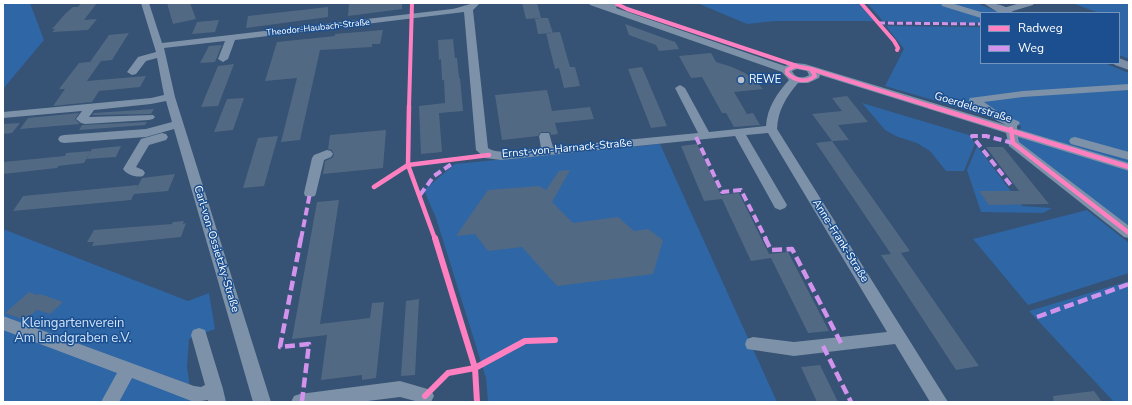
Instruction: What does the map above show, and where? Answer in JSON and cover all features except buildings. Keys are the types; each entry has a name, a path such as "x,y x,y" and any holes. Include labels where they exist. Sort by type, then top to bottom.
{"main road":[{"path":"988,3 1005,12"}],"street":[{"name":"Carl-von-Ossietzky-Straße","path":"145,3 159,50 170,97 262,402"},
{"name":"Goerdelerstraße","path":"598,5 613,7 618,3 627,9 793,72"},
{"path":"1005,12 1030,3"},
{"path":"944,4 980,16"},
{"name":"Theodor-Haubach-Straße","path":"132,72 142,59 159,50 232,37 421,16 471,5"},
{"name":"Ernst-von-Harnack-Straße","path":"471,5 482,150 489,155 501,156 548,152 771,129"},
{"name":"Goerdelerstraße","path":"598,5 793,72 812,74 1011,129 1129,167"},
{"path":"223,59 232,37"},
{"path":"771,129 771,119 774,109 793,72"},
{"path":"1129,87 1023,94 974,100 1000,118 1011,129 1129,156"},
{"path":"680,88 706,136"},
{"path":"3,115 152,101 170,97"},
{"path":"90,107 83,116 82,119 84,121 149,117"},
{"path":"64,139 146,133 180,128"},
{"path":"139,173 129,169 144,142 180,128"},
{"name":"Anne-Frank-Straße","path":"771,129 939,402"},
{"path":"1011,129 1013,143 1129,233"},
{"path":"739,133 780,205"},
{"path":"545,136 548,152"},
{"path":"310,193 318,158 327,154"},
{"path":"3,323 194,394 216,396 199,335"},
{"path":"753,344 794,349 899,337"},
{"path":"110,402 128,370"},
{"path":"300,402 400,389 425,396"}],"green space":[{"path":"3,3 30,3 44,40 3,89"},
{"path":"697,3 858,3 874,21 775,21 747,24"},
{"path":"867,3 976,3 998,12 980,12 980,23 883,21"},
{"path":"1072,3 1129,3 1129,59 1120,55 1120,12 1096,12"},
{"path":"886,26 980,27 980,64 1106,64 1129,73 1129,231 1018,143 1021,126 885,86 904,49"},
{"path":"862,103 969,135 975,144 964,171 946,171 930,151 917,143 898,137 885,130"},
{"path":"660,144 777,402 488,402 486,378 436,218 424,190 455,164"},
{"path":"977,146 1022,206 1052,208 1043,213 981,212 967,170"},
{"path":"1087,210 1129,243 1129,273 1028,305 973,239"},
{"name":"Kleingartenverein Am Landgraben e.V.","path":"3,229 188,301 209,293 215,329 189,339 187,367 192,402 3,402"},
{"path":"1129,281 1129,402 1114,402 1029,311"}],"marked path":[{"path":"879,23 980,24"},
{"path":"1013,143 986,136 972,136 1013,188"},
{"path":"696,137 722,192 741,190 771,250 792,249 841,343"},
{"path":"420,195 434,176 453,163"},
{"path":"302,401 309,344 280,347 310,193"},
{"path":"1037,317 1129,284"},
{"path":"823,346 851,402"}],"cycle path":[{"path":"412,3 408,165 430,222 475,368 477,402"},
{"path":"861,3 894,41 898,48 897,50"},
{"path":"617,4 627,9 797,66"},
{"path":"811,69 815,76 804,81 796,80 787,73 787,70 790,67 802,66 1129,167"},
{"path":"1011,129 1013,143 1129,233"},
{"path":"374,187 408,165 489,155"},
{"path":"425,396 448,373 475,368 525,341 555,340"}],"place":[{"name":"REWE","path":"741,80"}]}
